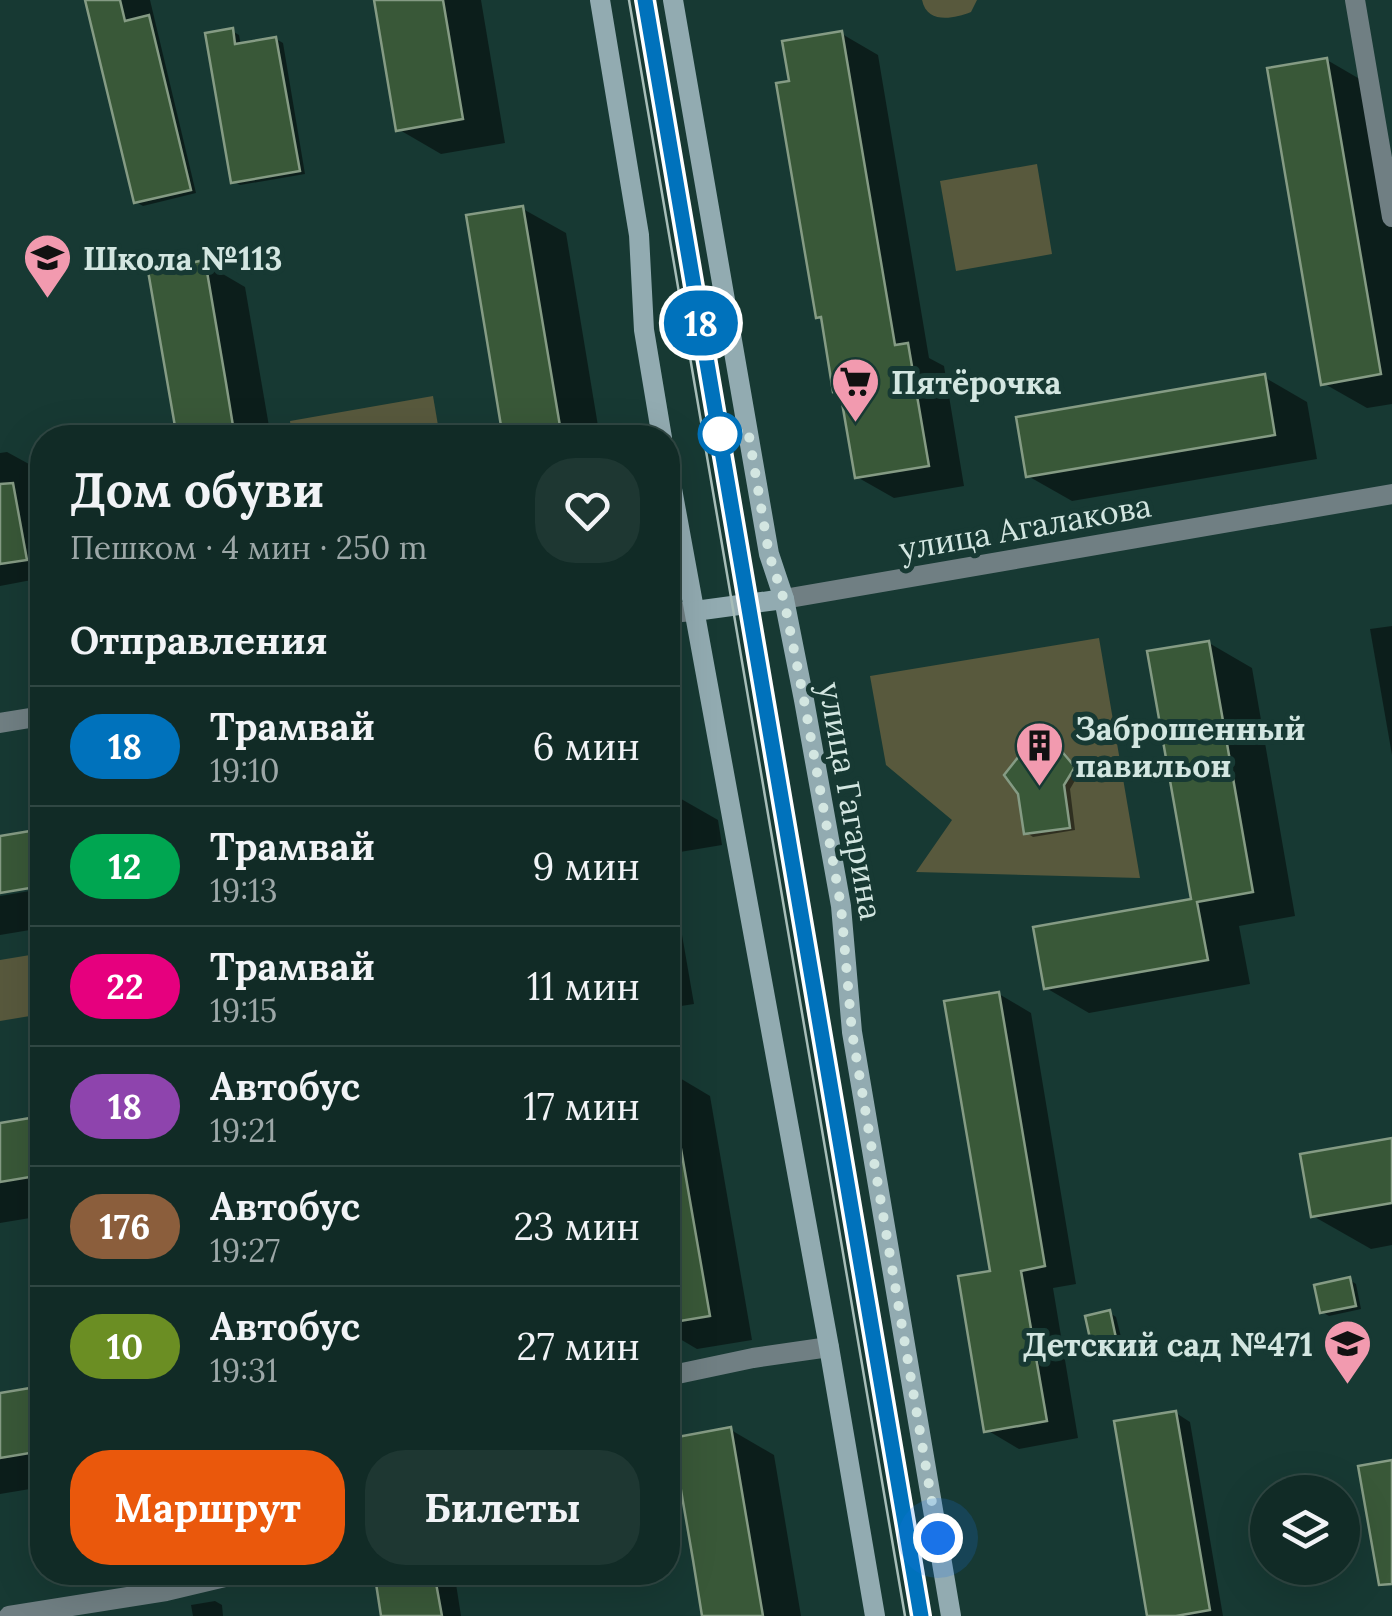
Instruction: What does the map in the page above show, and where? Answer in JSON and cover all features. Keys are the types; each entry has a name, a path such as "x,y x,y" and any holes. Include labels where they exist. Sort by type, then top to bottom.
{"main road":[{"path":"600,0 639,235 644,330 660,425"},
{"name":"улица Гагарина","path":"673,0 769,554 784,600 841,906 852,1032 951,1616"},
{"path":"680,529 875,1616"},
{"name":"улица Агалакова","path":"696,612 784,600"}],"street":[{"path":"1355,0 1392,216"},
{"name":"улица Агалакова","path":"784,600 1392,494"},
{"name":"улица Агалакова","path":"680,613 696,612"},
{"path":"0,724 30,718"},
{"path":"680,1373 829,1347"},
{"path":"9,1616 188,1585"}],"green space":[{"path":"922,0 977,0 971,12 942,18 929,13"},
{"path":"1037,164 1052,254 956,271 940,181"},
{"path":"433,396 438,425 290,425 290,421"},
{"path":"1099,638 1140,878 916,872 952,820 886,765 870,676"},
{"path":"30,955 30,1016 0,1021 0,960"}],"building":[{"path":"85,0 120,0 125,21 149,15 191,190 134,203"},
{"path":"374,0 443,0 463,119 396,131"},
{"path":"233,28 235,44 276,37 300,171 231,183 205,33"},
{"path":"842,31 895,345 908,343 929,466 855,478 840,391 833,392 821,317 816,318 776,83 789,81 782,41"},
{"path":"1327,58 1381,374 1321,385 1267,68"},
{"path":"523,206 560,425 501,425 466,215"},
{"path":"205,260 233,425 175,425 148,271"},
{"path":"1265,374 1275,435 1026,477 1016,417"},
{"path":"13,483 27,560 0,564 0,484"},
{"path":"1209,641 1253,892 1197,902 1208,960 1044,989 1033,927 1191,899 1147,651"},
{"name":"Заброшенный павильон","path":"1054,742 1075,767 1064,785 1070,828 1024,834 1018,794 1004,775 1027,746"},
{"path":"30,831 30,888 0,893 0,836"},
{"path":"999,992 1045,1266 1021,1271 1047,1421 984,1432 958,1276 990,1271 944,1001"},
{"path":"30,1118 30,1177 0,1182 0,1123"},
{"path":"1392,1138 1392,1203 1311,1217 1300,1154"},
{"path":"680,1149 710,1316 680,1321"},
{"path":"1350,1277 1356,1306 1320,1313 1314,1285"},
{"path":"1110,1310 1116,1338 1091,1343 1085,1316"},
{"path":"30,1388 30,1453 0,1458 0,1393"},
{"path":"1176,1411 1210,1610 1147,1616 1114,1421"},
{"path":"731,1427 763,1616 702,1616 680,1485 680,1437"},
{"path":"1392,1460 1392,1584 1379,1585 1358,1466"},
{"path":"376,1585 436,1585 442,1616 381,1616"}],"tram line":[{"path":"629,0 905,1616"},
{"path":"645,0 921,1616"},
{"name":"18","path":"645,0 921,1616"}],"place":[{"name":"Школа №113","path":"48,300"},
{"name":"Пятёрочка","path":"856,424"},
{"name":"Заброшенный павильон","path":"1040,788"},
{"name":"Детский сад №471","path":"1348,1386"}],"route":[{"path":"720,434 748,430 769,554 784,600 804,700 841,906 852,1032 938,1538"}]}
